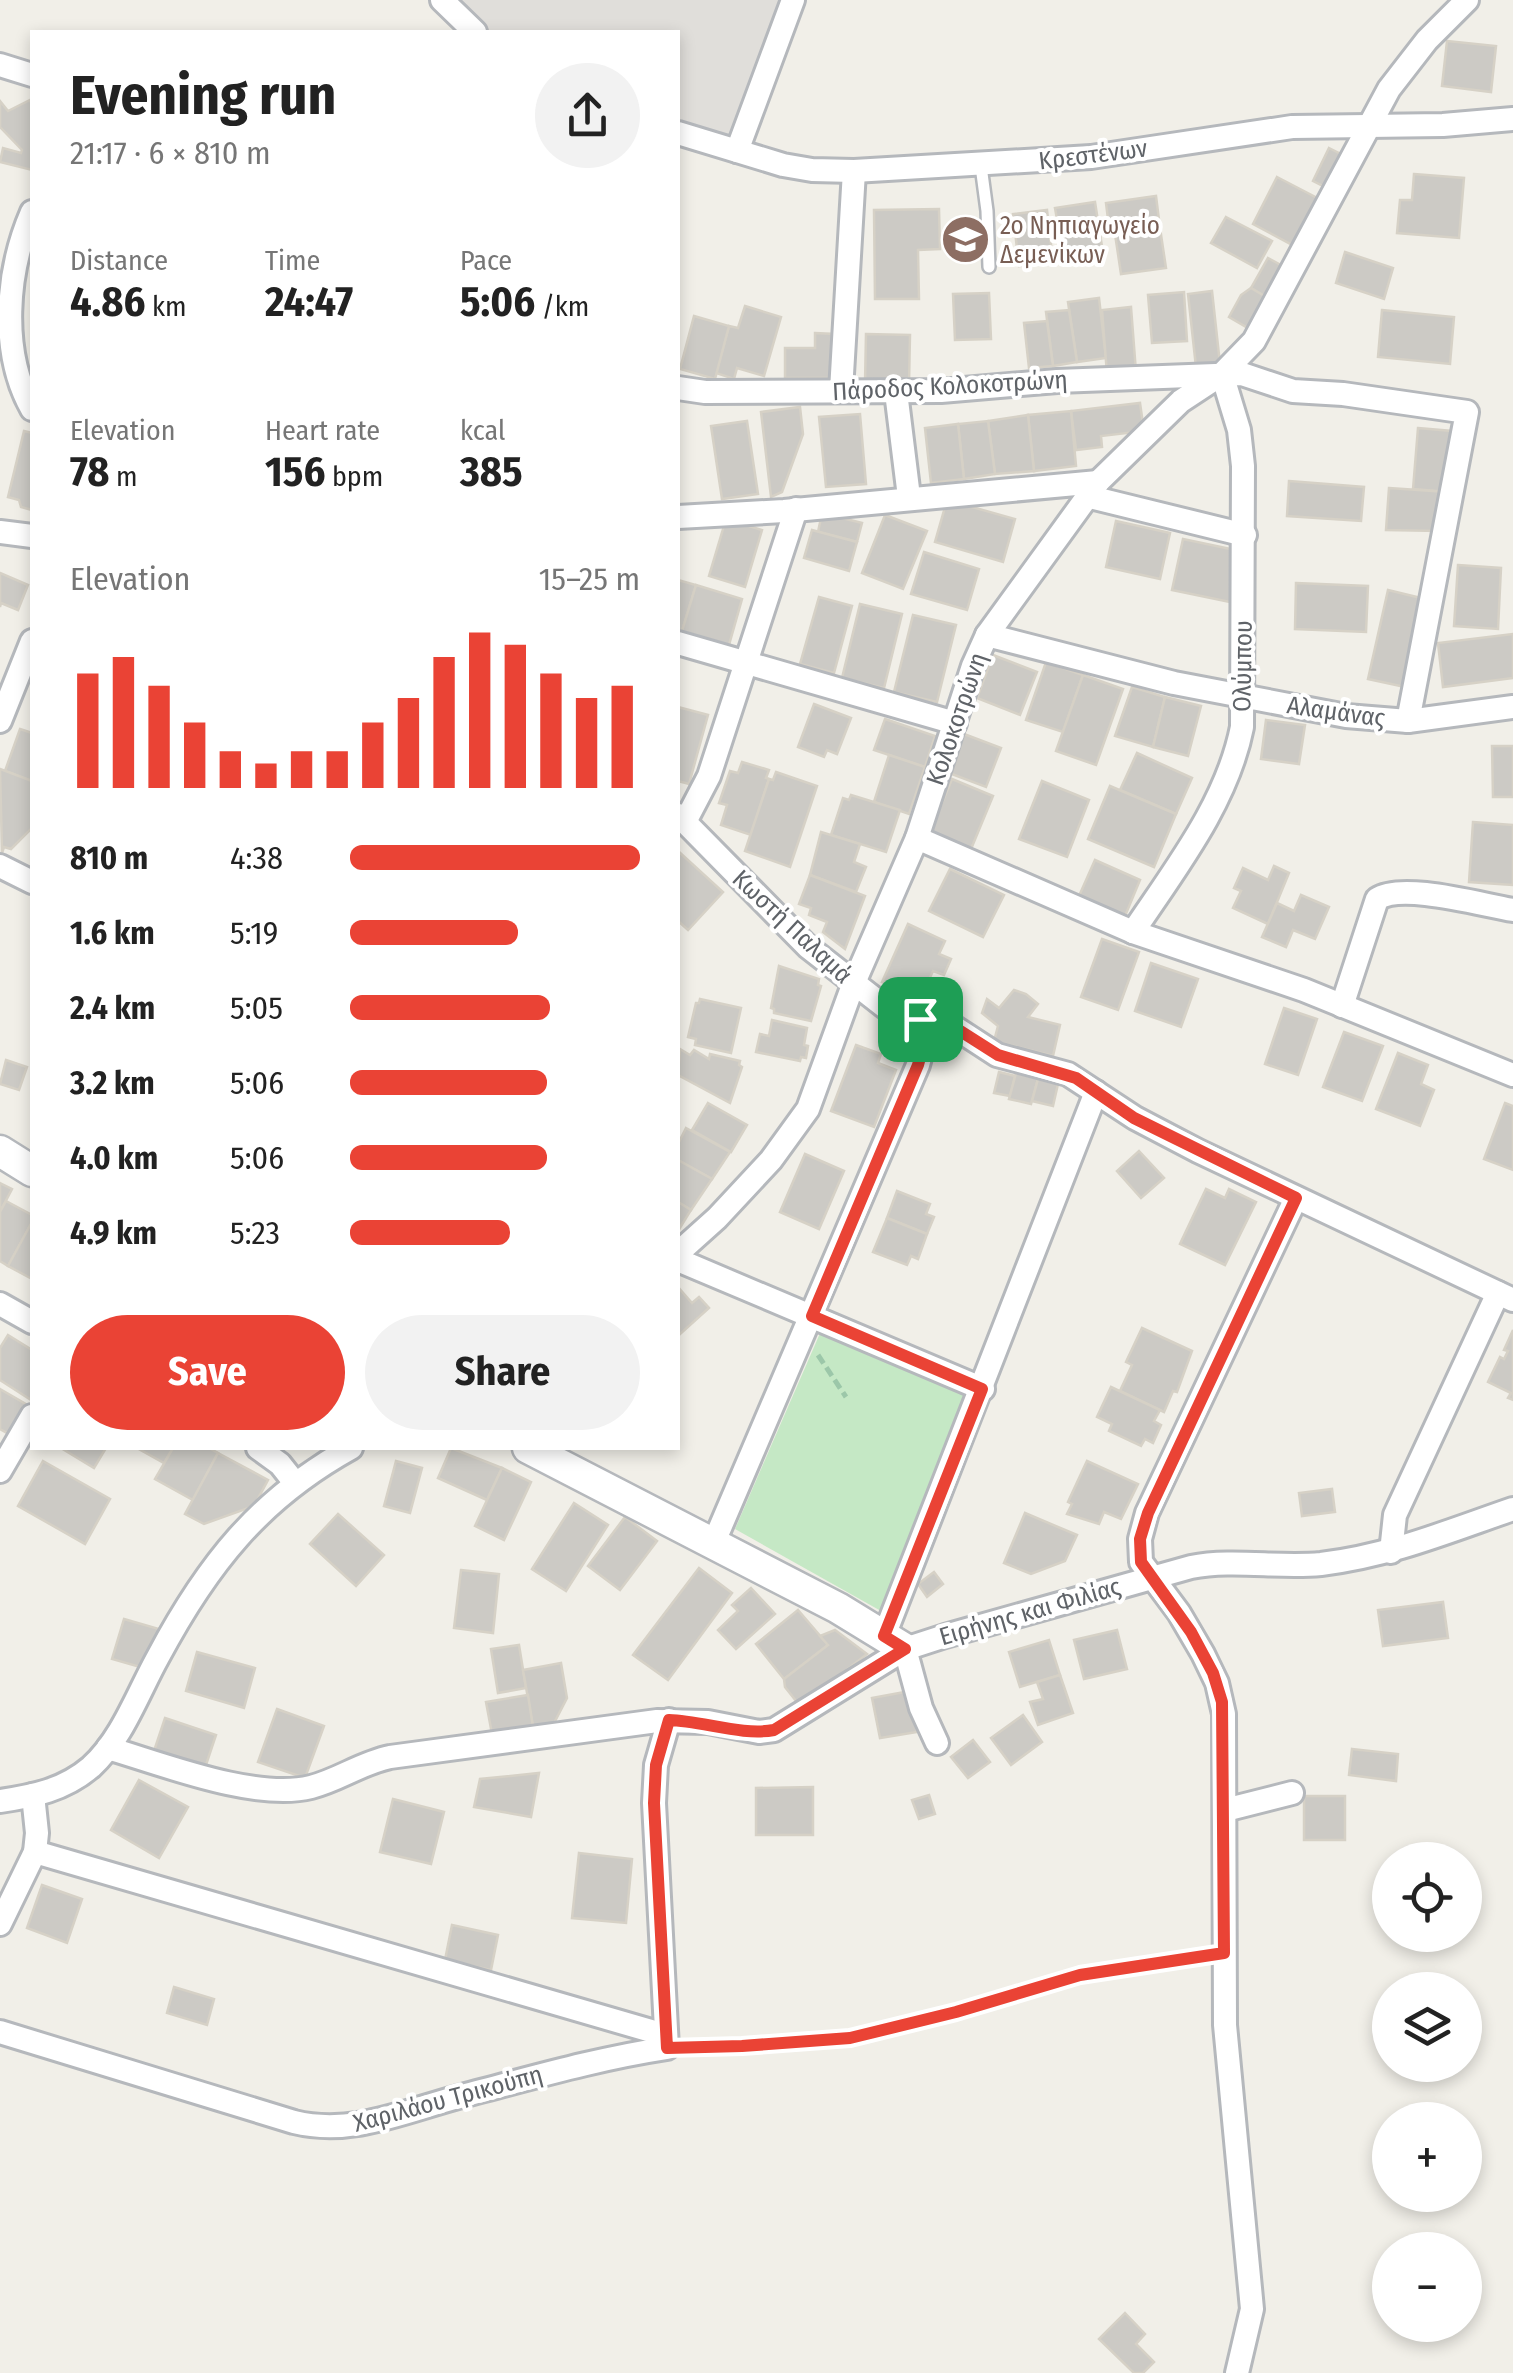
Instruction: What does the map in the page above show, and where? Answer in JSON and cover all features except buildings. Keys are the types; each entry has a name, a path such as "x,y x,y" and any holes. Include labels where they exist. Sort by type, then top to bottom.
{"street":[{"path":"442,0 473,30"},
{"path":"737,151 793,0"},
{"name":"Κολοκοτρώνη","path":"680,1254 734,1200 796,1127 813,1097 853,985 916,838 987,635 1092,489 1181,401 1222,374 1254,341 1367,126 1408,64 1467,0"},
{"path":"0,65 30,74"},
{"name":"Κρεστένων","path":"680,134 798,168 854,171 981,166 1120,154 1274,129 1443,125 1513,119"},
{"path":"841,391 854,171"},
{"path":"30,218 6,288 8,343 16,377 30,405"},
{"name":"Πάροδος Κολοκοτρώνη","path":"680,388 705,392 896,392 1222,374 1252,376 1293,391 1343,394 1467,412 1408,721"},
{"name":"Ολύμπου","path":"1134,932 1220,792 1238,748 1243,698 1245,535 1240,430 1222,374"},
{"path":"896,392 909,497"},
{"path":"680,517 909,497 1092,489 1245,535"},
{"path":"682,819 709,776 796,509"},
{"path":"0,532 30,536"},
{"name":"Αλαμάνας","path":"987,635 1243,698 1346,716 1408,721 1513,707"},
{"path":"680,644 955,722"},
{"path":"0,721 30,645"},
{"name":"Κωστή Παλαμά","path":"682,819 781,921 853,985 890,1010 954,1027 998,1055 1068,1074 1154,1128 1505,1296"},
{"path":"916,838 1134,932 1282,982 1513,1075"},
{"path":"0,866 30,881"},
{"path":"1342,1006 1377,899 1384,894 1405,892 1513,910"},
{"path":"714,1542 918,1065 923,1046 920,1019"},
{"path":"894,1642 982,1389 1096,1092"},
{"path":"0,1151 30,1170"},
{"path":"1237,2373 1250,2328 1252,2288 1228,2065 1224,1714 1216,1683 1185,1622 1150,1576 1139,1552 1148,1513 1296,1198"},
{"path":"680,1257 809,1322 982,1389"},
{"path":"1391,1552 1394,1516 1505,1296"},
{"path":"0,1304 30,1321"},
{"path":"0,1471 30,1419"},
{"path":"261,1450 280,1464 294,1483"},
{"path":"0,1801 33,1796 76,1779 108,1748 173,1629 253,1519 294,1483 347,1450"},
{"path":"532,1450 714,1542 894,1642 937,1743"},
{"name":"Ειρήνης και Φιλίας","path":"108,1748 238,1785 294,1789 311,1787 369,1761 390,1757 669,1720 708,1722 750,1731 774,1730 894,1642 1201,1565 1316,1564 1391,1552 1513,1510"},
{"path":"35,1852 666,2041 654,1803 656,1765 669,1720"},
{"path":"1225,1810 1292,1793"},
{"path":"0,1924 35,1852 33,1796"},
{"name":"Χαριλάου Τρικούπη","path":"0,2032 258,2112 329,2128 382,2119 666,2041"}],"lane":[{"path":"981,166 989,267"},
{"path":"666,2041 742,2046 850,2038 1080,1975 1224,1953"}],"path":[{"path":"809,1322 818,1356 846,1396"}],"shaded area":[{"path":"451,0 783,0 730,143 680,128 680,30 481,30"}],"green space":[{"path":"821,1331 969,1395 881,1611 735,1529"}],"place":[{"name":"2ο Νηπιαγωγείο Δεμενίκων","path":"965,240"}],"route":[{"path":"920,1019 954,1027 998,1055 1076,1078 1134,1118 1296,1198 1148,1513 1140,1539 1141,1562 1191,1632 1213,1673 1222,1702 1224,1953 1080,1975 850,2038 667,2048 654,1803 656,1765 669,1720 768,1732 797,1720 905,1649 884,1636 982,1389 812,1316 918,1065 923,1046 920,1019"}]}
